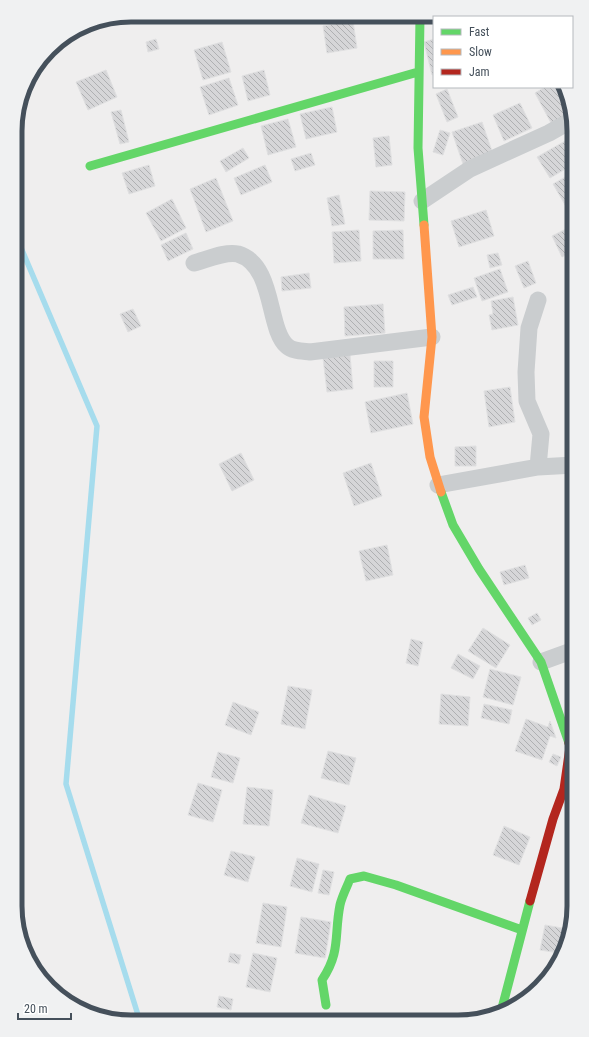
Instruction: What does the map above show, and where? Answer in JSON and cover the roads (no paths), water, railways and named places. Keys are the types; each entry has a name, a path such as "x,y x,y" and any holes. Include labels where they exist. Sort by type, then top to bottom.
{"street":[{"path":"420,22 418,148 432,337 424,417 430,457 438,485 454,525 479,569 541,662 567,733"},
{"path":"90,166 418,72"},
{"path":"422,201 470,169 549,133 567,123"},
{"path":"194,263 227,254 238,254 249,260 258,270 270,298 280,339 288,347 296,350 310,352 432,337"},
{"path":"538,300 529,328 526,347 526,372 527,401 540,434 538,466"},
{"path":"438,485 538,466 567,466"},
{"path":"541,662 567,653"},
{"path":"503,1005 522,930 553,819 564,789 567,773"},
{"path":"326,1005 322,980 328,971 336,946 340,905 350,879 364,876 396,885 522,930"}],"waterway":[{"path":"22,250 97,426 66,784 138,1015"}]}
